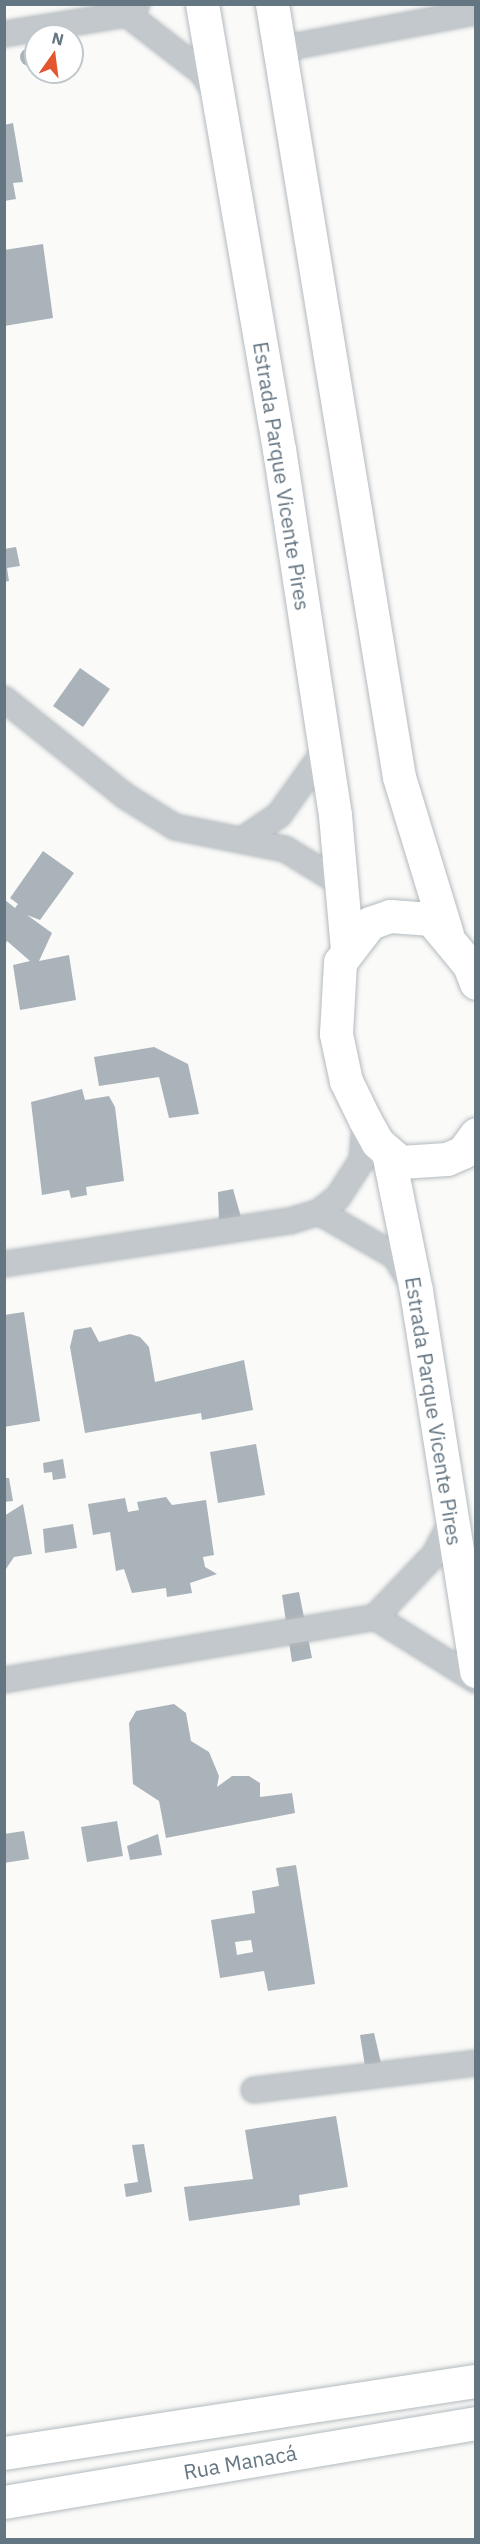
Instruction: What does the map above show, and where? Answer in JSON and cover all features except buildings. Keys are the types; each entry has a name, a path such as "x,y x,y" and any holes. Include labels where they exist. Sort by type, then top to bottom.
{"main road":[{"name":"Estrada Parque Vicente Pires","path":"202,4 278,442 344,885 347,949"},
{"path":"272,4 399,777 447,934"},
{"path":"473,971 447,934 431,919 390,915 370,923 347,949 340,962 336,1034 346,1081 364,1120 388,1153 400,1162 447,1160 462,1152 476,1134"},
{"name":"Estrada Parque Vicente Pires","path":"388,1153 416,1291 476,1671"},
{"name":"Rua Manacá","path":"4,2452 476,2381"},
{"name":"Rua Manacá","path":"4,2502 476,2423"}],"street":[{"path":"4,34 132,9 202,73 218,97"},
{"path":"280,49 476,12"},
{"path":"4,699 125,796 175,827 245,838 302,856 344,885"},
{"path":"245,838 279,815 324,752"},
{"path":"4,1264 290,1221 319,1212 338,1197 362,1160 364,1120"},
{"path":"319,1212 395,1256 416,1291"},
{"path":"4,1680 375,1617 435,1554 451,1522"},
{"path":"375,1617 476,1680"},
{"path":"254,2090 476,2063"}]}
